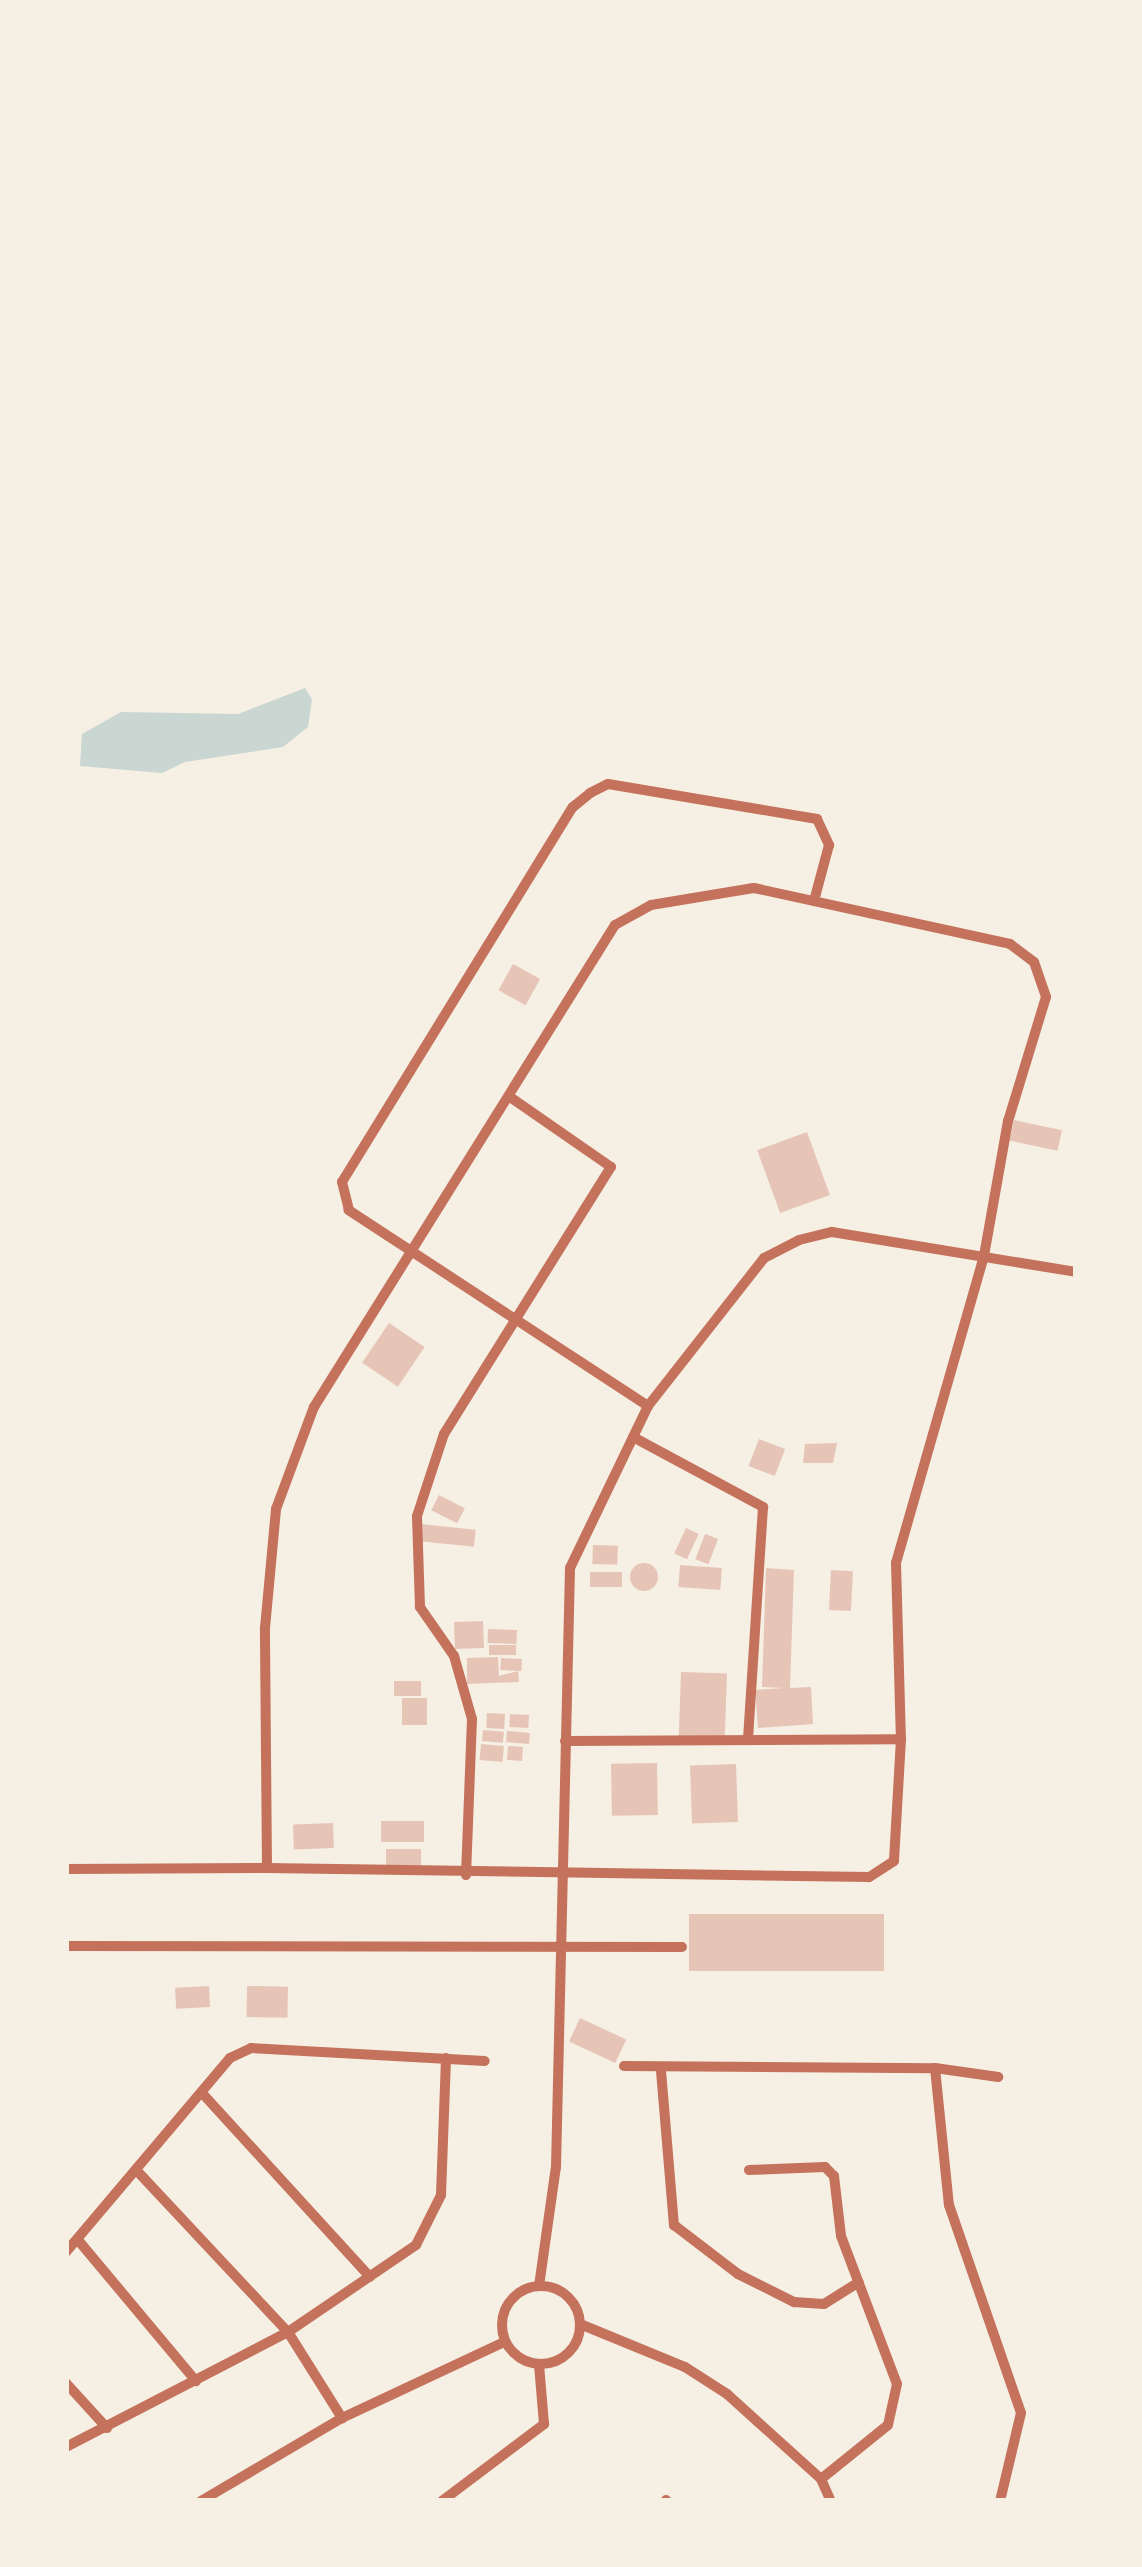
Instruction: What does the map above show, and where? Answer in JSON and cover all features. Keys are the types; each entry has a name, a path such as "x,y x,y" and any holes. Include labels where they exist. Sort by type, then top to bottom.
{"street":[{"path":"648,1406 515,1320 411,1244 350,1210 342,1182 573,807 608,784 817,819 829,845 814,901"},
{"path":"66,1869 267,1868 564,1876 884,1871 894,1861 901,1739 896,1563 984,1256 1008,1121 1046,997 1034,962 1010,944 754,888 651,905 614,925 510,1097 411,1244 314,1407 276,1508 265,1628 267,1868"},
{"path":"466,1875 472,1719 454,1656 420,1607 412,1562 417,1516 444,1434 611,1166 510,1097"},
{"path":"539,2286 556,2167 570,1568 648,1406 764,1258 799,1240 832,1232 1076,1272"},
{"path":"633,1437 763,1507 748,1740"},
{"path":"565,1741 901,1739"},
{"path":"66,1946 682,1947"},
{"path":"66,2252 139,2173 230,2058 251,2048 485,2061"},
{"path":"66,2446 288,2332 416,2245 441,2195 446,2058"},
{"path":"624,2066 662,2072 935,2068 998,2077"},
{"path":"935,2068 949,2205 1021,2413 1000,2501"},
{"path":"662,2072 674,2225 738,2275 794,2302 824,2304 859,2282"},
{"path":"202,2093 370,2277"},
{"path":"749,2170 825,2167 834,2176 841,2236 897,2384 897,2407 888,2425 821,2479"},
{"path":"139,2173 288,2332 342,2417"},
{"path":"78,2240 196,2381"},
{"path":"539,2286 572,2301 580,2324 564,2357 539,2365"},
{"path":"505,2342 507,2305 539,2286"},
{"path":"580,2324 685,2367 821,2479 832,2501"},
{"path":"505,2342 539,2365"},
{"path":"201,2501 342,2417 505,2342"},
{"path":"442,2501 544,2424 539,2365"},
{"path":"66,2383 106,2428"}],"shaded area":[{"path":"305,688 312,699 308,727 283,747 185,762 162,773 80,766 82,734 121,712 238,714"}],"building":[{"path":"513,964 540,979 526,1005 498,990"},
{"path":"1014,1120 1062,1130 1058,1151 1010,1141"},
{"path":"807,1132 830,1195 780,1213 757,1150"},
{"path":"389,1323 425,1347 398,1387 362,1363"},
{"path":"759,1439 785,1449 775,1476 749,1466"},
{"path":"837,1443 833,1463 803,1463 805,1444"},
{"path":"439,1495 465,1508 457,1523 431,1510"},
{"path":"420,1524 476,1530 474,1547 418,1541"},
{"path":"686,1528 699,1534 687,1559 674,1553"},
{"path":"705,1534 718,1539 708,1564 695,1559"},
{"path":"593,1545 618,1546 617,1565 592,1564"},
{"path":"644,1563 654,1567 658,1577 654,1587 644,1591 634,1587 630,1577 634,1567"},
{"path":"680,1565 722,1568 720,1590 678,1587"},
{"path":"766,1568 794,1570 790,1688 811,1687 813,1724 758,1728 755,1690 783,1688 762,1687"},
{"path":"831,1570 853,1571 851,1611 829,1610"},
{"path":"590,1572 622,1572 622,1587 590,1587"},
{"path":"483,1621 484,1648 455,1649 454,1622"},
{"path":"488,1629 517,1630 516,1644 488,1643"},
{"path":"489,1645 516,1645 516,1655 489,1655"},
{"path":"498,1657 499,1676 518,1671 519,1682 467,1684 467,1658"},
{"path":"501,1658 522,1659 521,1671 500,1670"},
{"path":"681,1672 727,1674 725,1738 679,1736"},
{"path":"394,1681 421,1681 421,1696 394,1696"},
{"path":"402,1698 427,1698 427,1725 402,1725"},
{"path":"487,1713 505,1714 504,1729 486,1728"},
{"path":"510,1714 529,1715 528,1728 509,1727"},
{"path":"483,1730 504,1732 503,1743 482,1741"},
{"path":"507,1731 530,1733 529,1744 506,1742"},
{"path":"481,1744 504,1746 503,1762 480,1760"},
{"path":"508,1746 523,1747 522,1761 507,1760"},
{"path":"657,1763 658,1815 612,1816 611,1764"},
{"path":"736,1764 738,1822 692,1824 690,1766"},
{"path":"381,1821 424,1821 424,1842 381,1842"},
{"path":"333,1823 334,1848 294,1849 293,1824"},
{"path":"386,1849 421,1849 421,1871 386,1871"},
{"path":"689,1914 884,1914 884,1971 689,1971"},
{"path":"209,1986 210,2007 176,2009 175,1988"},
{"path":"247,1986 288,1987 287,2018 246,2017"},
{"path":"580,2018 626,2040 615,2063 569,2042"}]}
